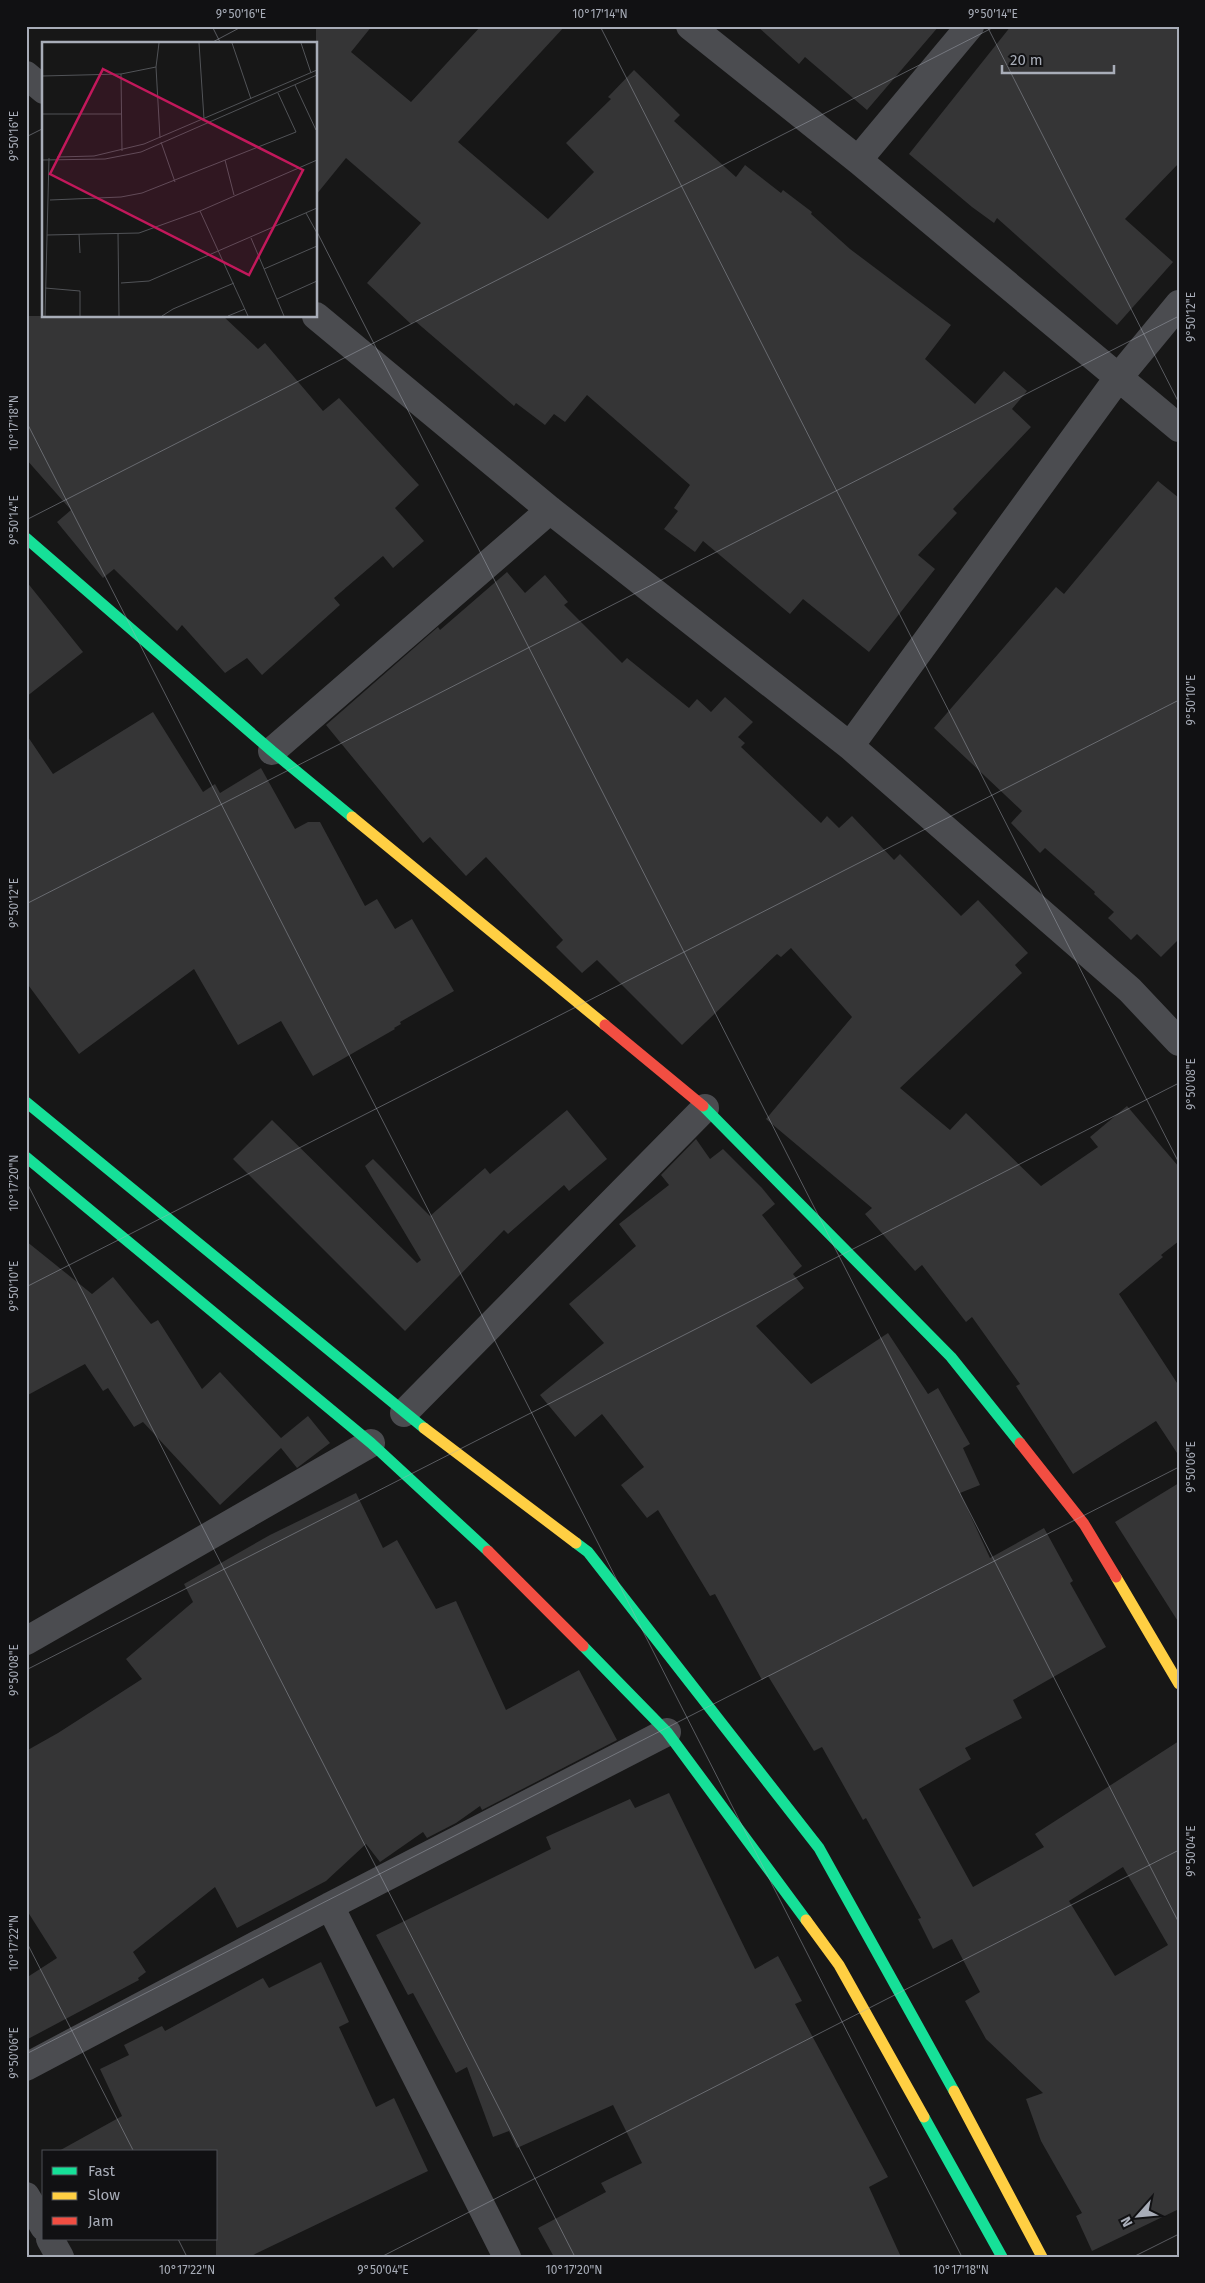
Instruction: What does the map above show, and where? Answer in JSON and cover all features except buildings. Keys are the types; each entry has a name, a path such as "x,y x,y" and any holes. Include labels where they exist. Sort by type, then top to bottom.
{"street":[{"path":"690,26 858,160 1179,428"},
{"path":"858,160 970,26"},
{"path":"26,75 42,88"},
{"path":"850,746 1118,378 1179,304"},
{"path":"318,318 550,510 850,746 1130,990 1179,1042"},
{"path":"272,751 550,510"},
{"path":"26,538 272,751 705,1108 951,1356 1084,1524 1179,1684"},
{"path":"26,1102 404,1413 588,1552 819,1848 942,2068 1042,2257"},
{"path":"404,1413 705,1108"},
{"path":"26,1157 371,1443 503,1565 667,1732 839,1965 1002,2257"},
{"path":"26,1641 371,1443"},
{"path":"26,2067 330,1906 667,1732"},
{"path":"330,1906 508,2257"},
{"path":"26,2196 42,2224"},
{"path":"51,2240 60,2257"}],"traffic: fast":[{"path":"26,538 272,751 352,817"},
{"path":"26,1102 424,1428"},
{"path":"703,1106 951,1357 1020,1443"},
{"path":"26,1157 371,1443 488,1551"},
{"path":"576,1543 588,1552 819,1848 954,2091"},
{"path":"583,1646 667,1732 806,1920"},
{"path":"924,2117 1002,2257"}],"traffic: slow":[{"path":"352,817 605,1025"},
{"path":"424,1428 576,1543"},
{"path":"1116,1577 1179,1684"},
{"path":"806,1920 839,1965 924,2117"},
{"path":"954,2091 1042,2257"}],"traffic: jam":[{"path":"605,1025 703,1106"},
{"path":"1020,1443 1084,1524 1116,1577"},
{"path":"488,1551 583,1646"}]}
